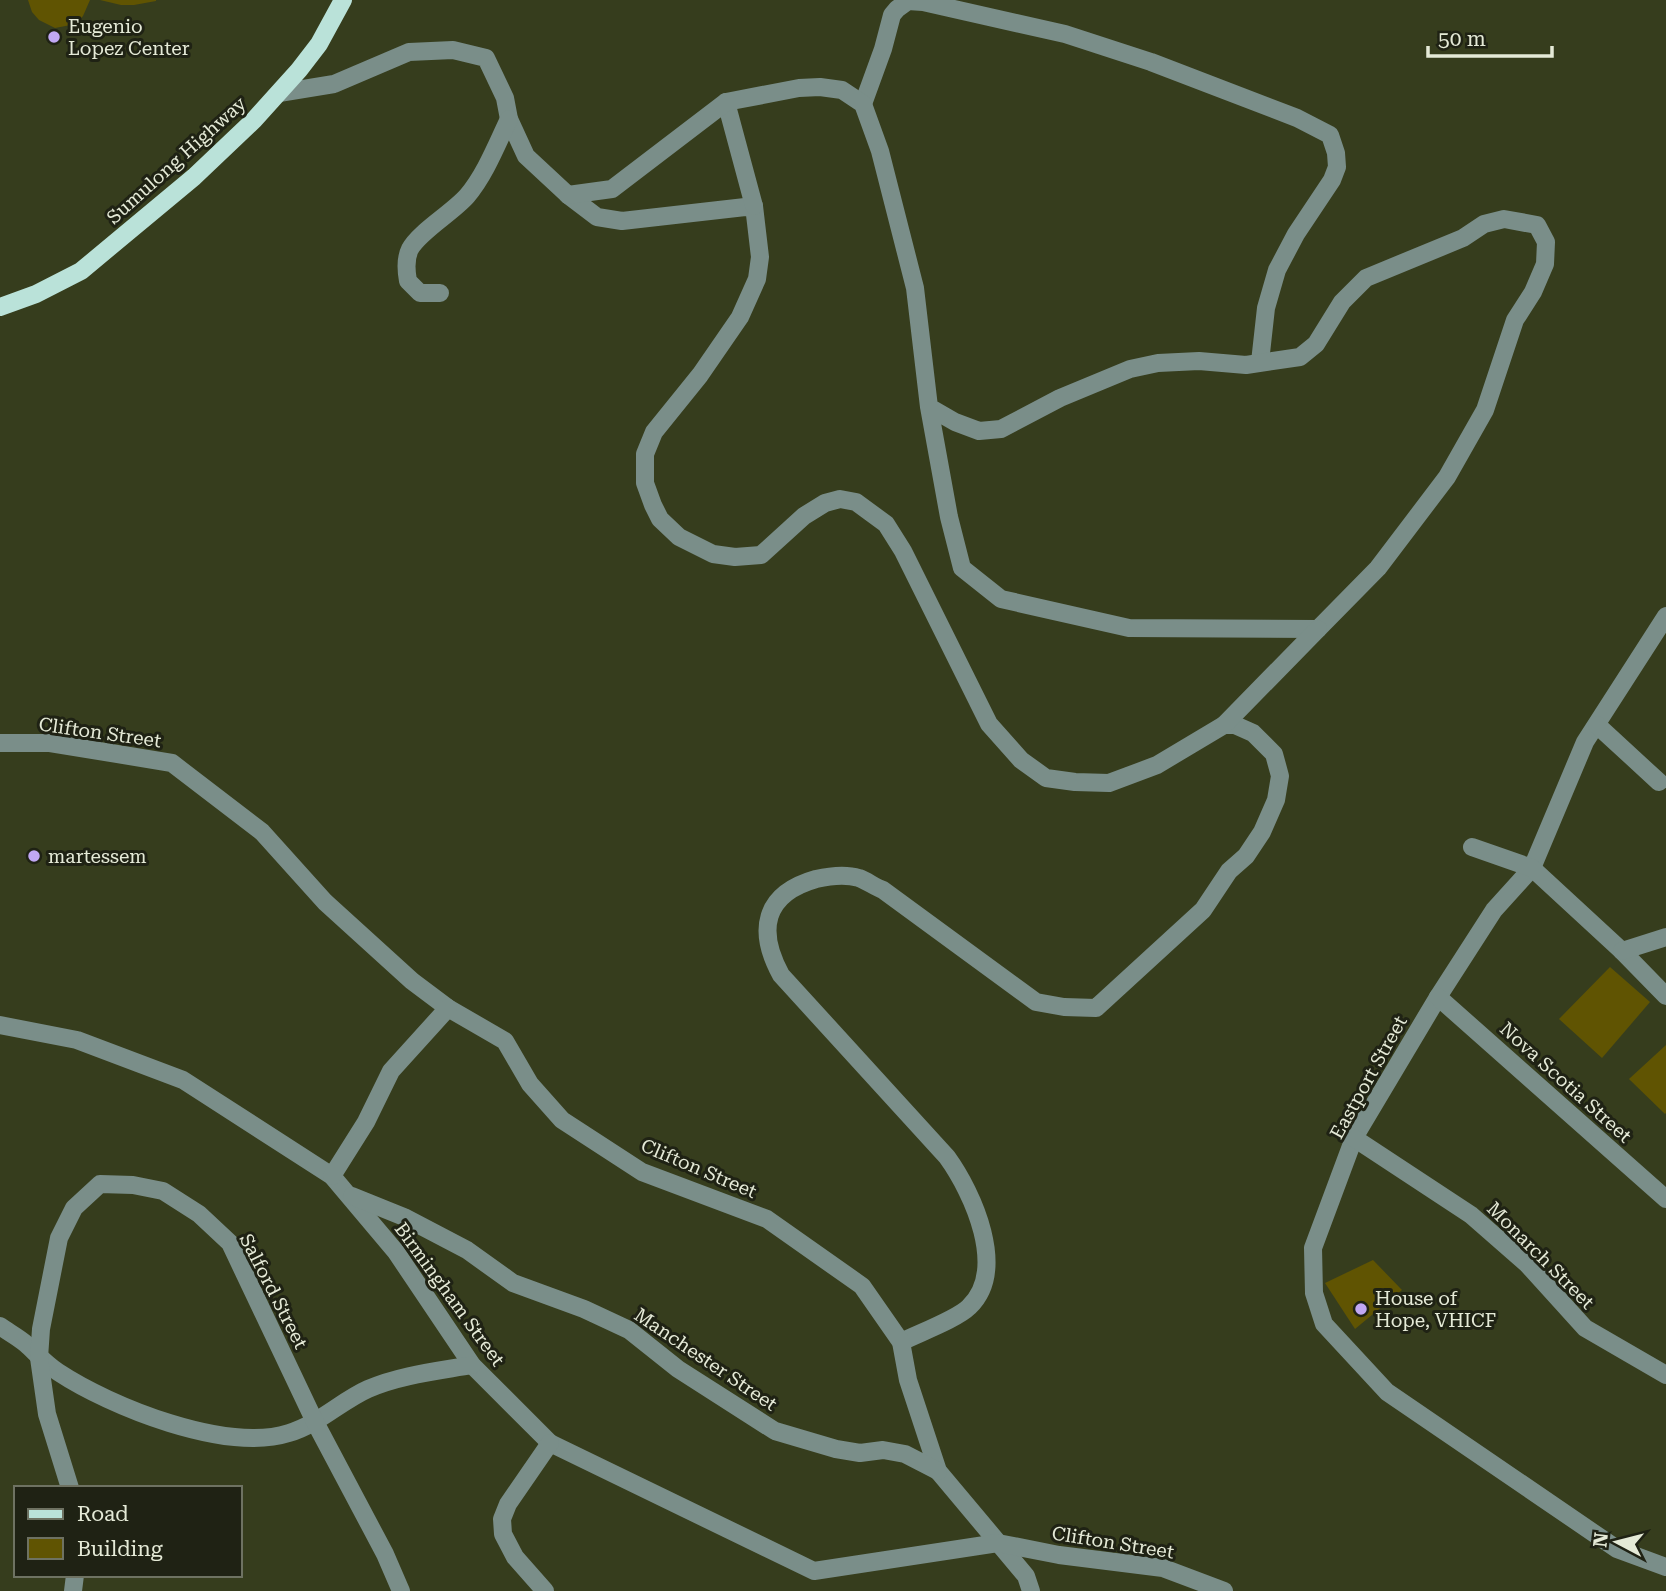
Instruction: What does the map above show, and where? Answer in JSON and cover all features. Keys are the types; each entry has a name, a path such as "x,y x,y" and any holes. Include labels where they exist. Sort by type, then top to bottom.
{"main road":[{"name":"Sumulong Highway","path":"0,307 58,285 81,271 194,177 279,93 319,44 343,0"}],"street":[{"path":"863,104 892,15 908,1 923,2 1065,34 1152,62 1297,118 1330,135 1336,153 1332,180 1296,234 1277,270 1266,308 1260,362"},
{"path":"279,93 334,84 410,52 453,50 486,58 505,98 509,119 526,156 568,195 597,217 622,220 754,206"},
{"path":"568,195 612,188 726,102 799,88 842,90 863,104 880,151 915,288 929,407 961,568 1001,599 1129,628 1318,629"},
{"path":"726,102 754,206 760,257 757,279 740,317 700,375 654,432 645,454 645,483 660,519 679,537 713,554 735,557 761,555 804,516 824,503 840,499 856,502 886,524 903,551 989,724 1021,760 1046,778 1109,783 1157,765 1224,725 1378,568 1447,477 1485,410 1515,320 1533,292 1545,264 1546,242 1536,225 1504,219 1485,224 1463,238 1366,278 1342,302 1316,344 1300,357 1246,365 1199,361 1158,363 1130,369 1060,398 1001,429 979,431 955,422 929,407"},
{"path":"440,293 420,293 408,281 406,262 409,251 415,242 447,216 468,194 509,119"},
{"name":"Eastport Street","path":"1666,616 1585,742 1532,868 1494,909 1354,1138 1313,1248 1314,1293 1324,1324 1387,1392 1617,1549 1666,1567"},
{"path":"901,1342 967,1310 981,1294 987,1276 985,1245 972,1199 962,1178 947,1157 781,975 770,955 766,933 771,911 786,892 803,883 828,876 858,878 883,890 1036,1002 1064,1007 1096,1008 1203,910 1229,871 1247,856 1262,832 1276,800 1280,776 1274,754 1253,733 1236,725 1224,725"},
{"path":"1597,725 1659,782"},
{"name":"Clifton Street","path":"0,743 50,743 172,763 262,832 325,902 412,981 448,1008 505,1041 530,1084 562,1120 642,1172 767,1219 862,1286 901,1342 908,1380 938,1471 998,1543 1059,1555 1163,1568 1224,1591"},
{"path":"1472,847 1532,868 1622,951 1666,996"},
{"path":"1622,951 1666,937"},
{"name":"Nova Scotia Street","path":"1438,997 1666,1199"},
{"path":"332,1176 366,1122 391,1072 448,1008"},
{"name":"Birmingham Street","path":"0,1025 77,1040 183,1080 332,1176 396,1252 472,1365 550,1443 814,1571 998,1543"},
{"name":"Monarch Street","path":"1354,1138 1471,1215 1527,1264 1585,1328 1666,1374"},
{"name":"Salford Street","path":"69,1486 47,1414 40,1358 41,1329 59,1238 74,1208 100,1184 133,1185 163,1191 199,1214 230,1243 315,1422 401,1591"},
{"name":"Manchester Street","path":"348,1194 404,1217 467,1250 513,1283 584,1309 629,1330 678,1369 775,1431 836,1449 860,1453 883,1450 905,1454 938,1471"},
{"path":"0,1326 25,1343 59,1373 108,1401 144,1415 222,1436 260,1437 288,1433 315,1422 368,1389 426,1372 472,1365"},
{"path":"545,1591 515,1558 503,1534 502,1519 508,1504 550,1443"},
{"path":"998,1543 1026,1576 1031,1591"}],"building":[{"path":"28,0 90,0 76,24 55,28 39,20 32,12"},
{"path":"100,0 156,0 156,1 121,5"},
{"path":"1610,967 1650,1002 1602,1058 1559,1019"},
{"path":"1666,1045 1666,1113 1665,1114 1629,1079"},
{"name":"House of Hope, VHICF","path":"1373,1260 1402,1290 1355,1329 1325,1283"}],"place":[{"name":"Eugenio Lopez Center","path":"54,37"},
{"name":"martessem","path":"34,856"},
{"name":"House of Hope, VHICF","path":"1361,1309"}]}
